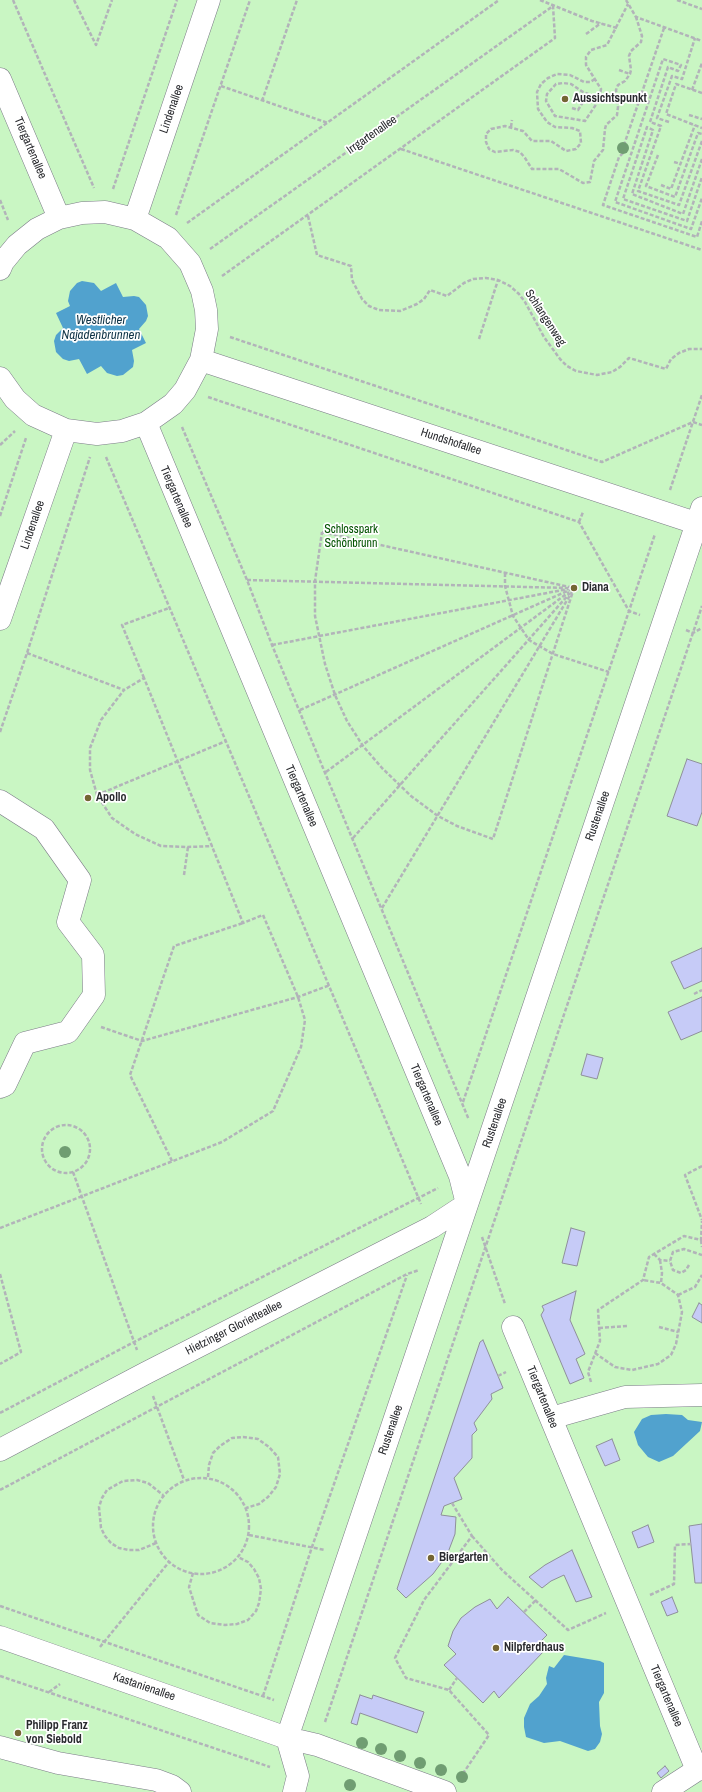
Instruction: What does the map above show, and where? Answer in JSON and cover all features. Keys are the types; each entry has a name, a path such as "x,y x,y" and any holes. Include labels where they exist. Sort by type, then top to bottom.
{"street":[{"name":"Lindenallee","path":"135,219 209,0"},
{"name":"Tiergartenallee","path":"0,79 59,218"},
{"path":"0,269 17,245 36,229 59,218 82,213 105,212 135,219 168,238 190,263 202,291 206,310 207,329 201,360 179,397 146,423 122,431 97,434 66,430 7,404 0,378"},
{"name":"Hundshofallee","path":"201,360 663,512 700,519"},
{"name":"Tiergartenallee","path":"146,423 460,1176 467,1204"},
{"name":"Lindenallee","path":"0,620 66,430"},
{"name":"Rustenallee","path":"287,1738 663,623 700,519"},
{"path":"0,801 44,829 80,880 68,922 93,955 94,995 68,1032 25,1043 5,1085 0,1087"},
{"name":"Hietzinger Glorietteallee","path":"0,1450 146,1373 432,1227 467,1204"},
{"name":"Tiergartenallee","path":"513,1328 628,1604 700,1770"},
{"path":"551,1418 625,1397 702,1395"},
{"name":"Kastanienallee","path":"1,1641 84,1666 287,1738 317,1745 452,1786"},
{"path":"287,1738 296,1784"},
{"path":"0,1747 58,1763 156,1780 172,1786 180,1792"},
{"path":"663,1792 700,1770"}],"path":[{"path":"13,0 105,212"},
{"path":"74,0 96,45 112,0"},
{"path":"105,212 177,0"},
{"path":"168,238 250,0"},
{"path":"262,101 297,0"},
{"path":"168,238 499,0"},
{"path":"540,0 617,28"},
{"path":"595,79 590,82 584,82 570,75 557,74 545,81 537,92 538,110 547,122 555,127 572,128 580,131 581,143 576,149 566,151 551,140 532,141 523,131 505,126 491,129 486,134 486,142 489,149 495,152 513,150 520,152 532,169 559,169 583,184 590,182 594,161 603,150 606,125 617,115 618,108 616,90 618,85 630,74 631,70 629,56 631,51 641,42 642,36 636,17 626,0"},
{"path":"677,0 702,9"},
{"path":"572,108 578,110 588,94 571,84 563,83 556,84 547,94 546,102 555,116 585,121 599,100 601,89 586,65 586,57 591,50 607,45 628,4"},
{"path":"202,291 555,38 553,6"},
{"name":"Irrgartenallee","path":"190,263 553,6"},
{"path":"636,17 702,41"},
{"path":"586,34 602,23"},
{"path":"664,28 625,142 624,152 619,157 603,205 697,237 702,221"},
{"path":"669,122 657,118 672,76 682,79 695,38"},
{"path":"702,141 680,205 638,191 661,126 650,122 668,68 678,71 680,65 663,59 615,202 691,230 702,198"},
{"path":"692,90 702,63"},
{"path":"620,70 630,74"},
{"path":"702,93 676,84 666,114 702,128"},
{"path":"221,86 328,122"},
{"path":"689,115 702,119"},
{"path":"511,128 512,120"},
{"path":"661,185 671,189 695,125"},
{"path":"702,159 683,214 632,194 653,130 647,127 623,199 687,221 702,177"},
{"path":"658,155 646,186 675,197 698,133 702,134"},
{"path":"400,149 702,250"},
{"path":"674,162 680,164"},
{"name":"Schlangenweg","path":"308,216 317,255 351,266 352,280 362,299 369,306 379,310 390,312 409,308 424,299 430,290 447,296 456,288 473,279 486,278 498,280 510,286 518,294 525,302 544,337 560,359 576,371 597,375 612,372 620,367 629,358 666,369 671,359 680,353 689,349 702,349"},
{"path":"479,339 498,280"},
{"path":"207,329 602,462 693,422 702,425"},
{"path":"463,1102 702,396"},
{"path":"179,397 272,645 463,1102 470,1123"},
{"path":"179,397 579,522 629,611 693,633 702,628"},
{"path":"0,516 33,415"},
{"path":"97,434 121,495 330,985 418,1198 432,1227"},
{"path":"0,732 80,493 97,434"},
{"path":"322,532 574,588 493,839 457,826 438,816 400,786 363,746 347,721 335,695 318,637 315,616 316,562 322,532"},
{"path":"505,573 505,586 513,616 528,640 553,654 609,672"},
{"path":"247,580 574,588"},
{"path":"272,645 574,588"},
{"path":"300,710 574,588"},
{"path":"326,772 574,588"},
{"path":"353,838 574,588"},
{"path":"382,908 574,588"},
{"path":"317,1745 487,1246 702,606"},
{"path":"169,608 122,625 179,761 243,923"},
{"path":"27,653 124,690"},
{"path":"144,678 124,690 100,720 90,748 90,770 97,795 112,818 135,834 161,846 213,846"},
{"path":"97,795 226,741"},
{"path":"184,875 188,847"},
{"path":"0,1228 222,1142 273,1110 301,1047 305,1020 298,997 263,915 174,946 130,1075 172,1161"},
{"path":"78,1019 142,1041 298,997 330,985"},
{"path":"694,994 702,990"},
{"path":"72,1126 79,1129 88,1141 89,1156 80,1168 74,1172 58,1172 45,1162 42,1154 44,1138 56,1127 72,1126"},
{"path":"483,1157 513,1167"},
{"path":"702,1166 686,1175 702,1221 702,1247"},
{"path":"74,1172 184,1480"},
{"path":"0,1413 134,1342 460,1176"},
{"path":"467,1204 487,1246 513,1328"},
{"path":"643,1280 649,1257 684,1236 701,1240"},
{"path":"689,1265 686,1270 681,1273 673,1270 670,1261 673,1252 684,1249 702,1255"},
{"path":"654,1254 660,1260 662,1273 661,1282"},
{"path":"660,1260 670,1261"},
{"path":"0,1490 407,1274 448,1261"},
{"path":"0,1274 21,1352 0,1364"},
{"path":"263,1696 312,1547 407,1274"},
{"path":"678,1295 695,1287 702,1275"},
{"path":"643,1280 661,1282 678,1295 682,1312 676,1344 671,1355 658,1364 632,1370 615,1367 595,1353 600,1341 598,1310 643,1280"},
{"path":"464,1297 467,1305"},
{"path":"599,1328 627,1326"},
{"path":"659,1327 678,1332"},
{"path":"208,1477 209,1465 213,1453 232,1438 243,1437 258,1439 269,1447 278,1457 280,1474 276,1487 268,1497 259,1504 246,1508"},
{"path":"196,1477 208,1477 220,1481 231,1488 240,1497 246,1508 250,1521 249,1534 245,1546 238,1557 229,1565 218,1571 205,1574 193,1574 180,1569 169,1562 161,1554 153,1531 153,1518 163,1495 172,1486 184,1480 196,1477"},
{"path":"156,1543 139,1550 129,1550 119,1548 111,1543 101,1528 99,1507 107,1490 123,1481 137,1480 148,1483 163,1495"},
{"path":"452,1503 472,1536 502,1570 568,1630 674,1584 674,1546 691,1544"},
{"path":"249,1534 349,1555"},
{"path":"452,1786 489,1735 449,1690 406,1678 395,1658 424,1600 472,1536"},
{"path":"193,1574 190,1587 198,1615 210,1623 225,1625 237,1624 248,1620 256,1611 261,1589 259,1578 254,1569 248,1562 238,1557"},
{"path":"49,1692 84,1666 169,1562"},
{"path":"524,1612 536,1600"},
{"path":"0,1606 297,1708"},
{"path":"0,1676 49,1692 296,1784"},
{"path":"449,1690 457,1678"}],"green space":[{"name":"Schlosspark Schönbrunn","path":"0,0 702,0 702,1792 0,1792"}],"water":[{"name":"Westlicher Najadenbrunnen","path":"82,281 94,283 101,291 116,283 123,297 139,297 146,305 148,316 146,321 139,329 146,343 132,350 134,361 133,367 123,375 117,376 107,373 101,366 87,374 79,359 69,361 63,359 56,352 54,341 56,335 63,328 56,313 70,306 68,301 70,291 77,283"},
{"path":"651,1415 682,1415 688,1420 702,1422 700,1431 673,1456 659,1462 648,1457 638,1445 634,1432 642,1419"},
{"path":"564,1655 604,1663 604,1693 599,1702 600,1726 602,1734 600,1742 595,1749 588,1751 560,1741 544,1743 526,1737 524,1718 530,1704 539,1696 547,1684 546,1678 549,1666 554,1668"}],"building":[{"path":"687,759 702,764 702,812 697,826 667,816"},
{"path":"702,948 702,981 684,989 671,962"},
{"path":"702,997 702,1031 681,1040 668,1012"},
{"path":"587,1054 603,1058 597,1079 581,1075"},
{"path":"571,1228 585,1232 577,1266 562,1263"},
{"path":"576,1291 570,1320 585,1354 576,1359 584,1378 570,1384 541,1315 544,1310 542,1306"},
{"path":"699,1303 702,1305 702,1323 692,1317"},
{"path":"483,1340 503,1388 491,1394 492,1399 474,1423 477,1430 472,1435 472,1458 454,1478 462,1499 444,1506 441,1515 456,1517 455,1534 447,1555 433,1574 406,1598 397,1589 480,1342"},
{"path":"612,1439 620,1460 605,1466 596,1446"},
{"path":"702,1524 702,1583 695,1583 689,1526"},
{"path":"648,1525 654,1542 638,1548 632,1532"},
{"path":"572,1550 592,1597 576,1602 564,1575 551,1581 542,1588 529,1577 545,1565"},
{"name":"Nilpferdhaus","path":"508,1597 547,1635 537,1645 544,1651 499,1698 494,1691 483,1703 444,1665 456,1654 448,1646 453,1631 461,1618 475,1607 490,1599 497,1609"},
{"path":"672,1597 678,1612 667,1616 661,1602"},
{"path":"360,1695 372,1699 373,1695 424,1712 417,1733 360,1713 357,1725 351,1723"},
{"path":"665,1766 669,1771 661,1778 657,1773"}],"place":[{"name":"Aussichtspunkt","path":"565,99"},
{"name":"Diana","path":"574,588"},
{"name":"Apollo","path":"88,798"},
{"name":"Biergarten","path":"431,1558"},
{"name":"Nilpferdhaus","path":"496,1648"},
{"name":"Philipp Franz von Siebold","path":"18,1733"}]}
